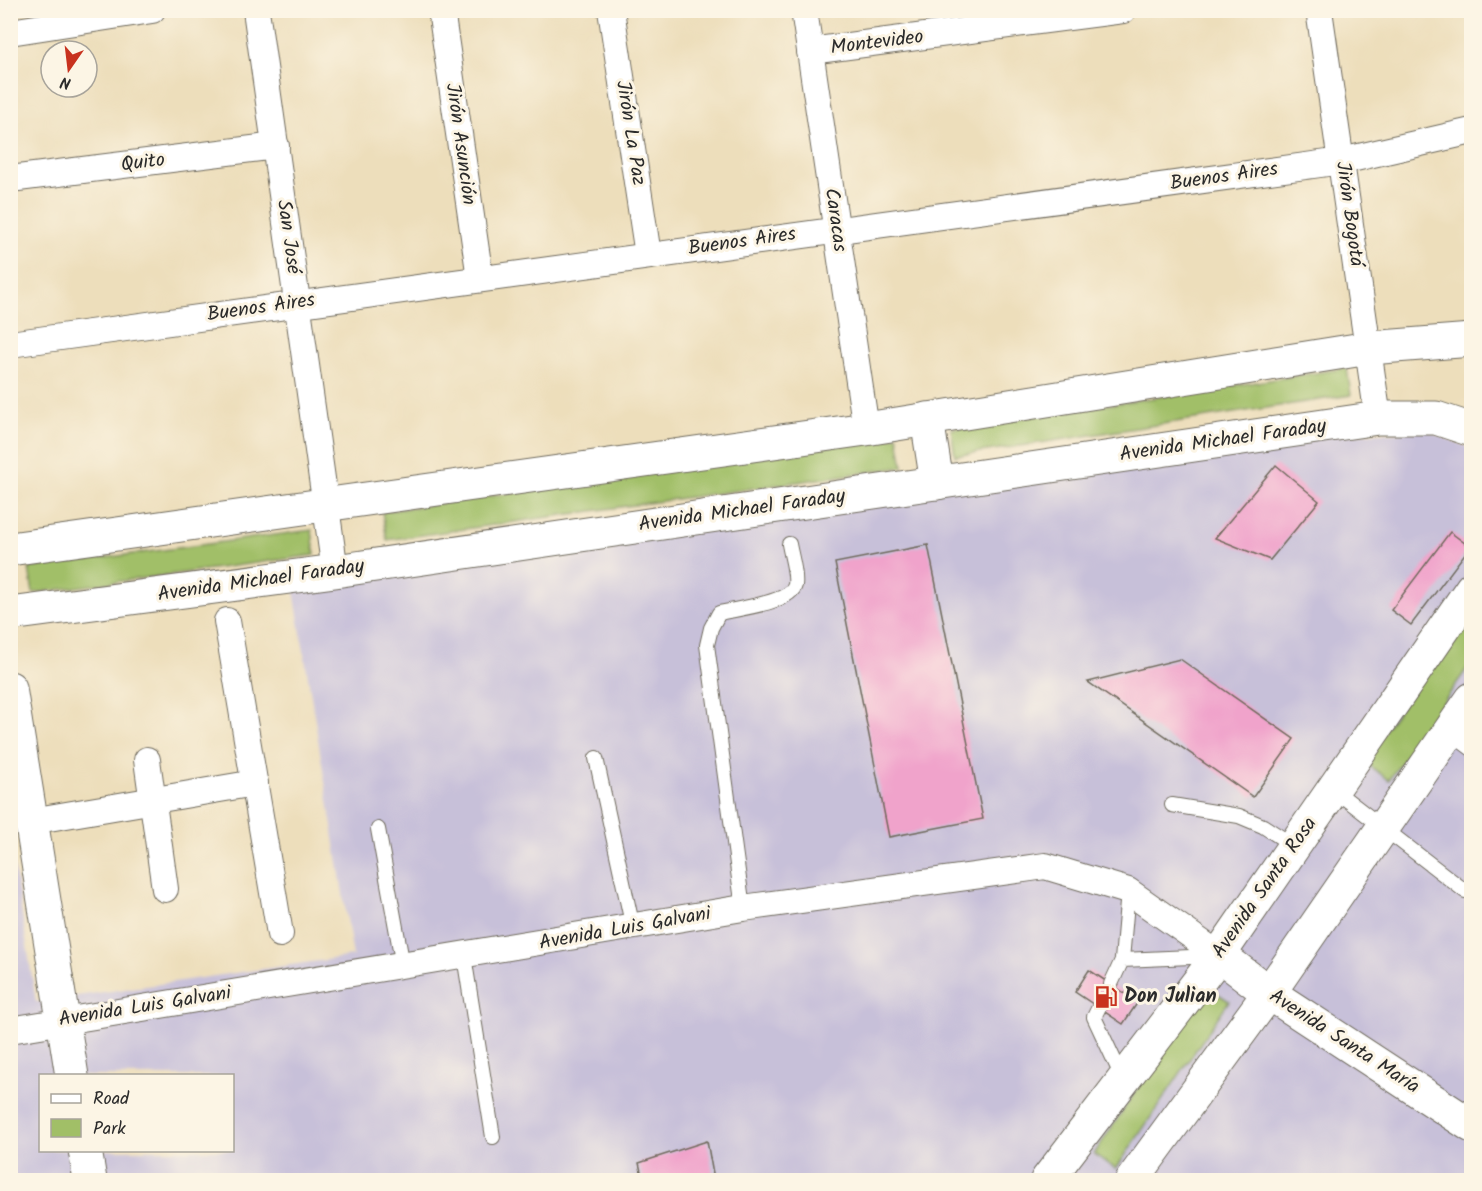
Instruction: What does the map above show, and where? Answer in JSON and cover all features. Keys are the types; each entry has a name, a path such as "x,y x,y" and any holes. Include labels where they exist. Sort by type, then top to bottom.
{"street":[{"path":"10,32 93,15 153,10"},
{"name":"San José","path":"256,10 335,571"},
{"name":"Jirón Asunción","path":"441,10 480,278"},
{"name":"Jirón La Paz","path":"611,10 648,255"},
{"name":"Caracas","path":"804,10 866,429"},
{"name":"Montevideo","path":"810,51 1001,18 1123,10"},
{"name":"Jirón Bogotá","path":"1319,10 1378,418"},
{"name":"Buenos Aires","path":"10,344 1342,161 1472,130"},
{"name":"Quito","path":"10,179 276,147"},
{"path":"10,549 866,429 1369,348 1472,340"},
{"name":"Avenida Michael Faraday","path":"10,614 335,571 1378,418 1436,418 1472,430"},
{"path":"927,419 937,483"},
{"name":"Avenida Santa Rosa","path":"1056,1177 1123,1079 1219,955 1472,588"},
{"path":"227,621 280,934"},
{"path":"10,688 72,1074"},
{"path":"1132,1180 1269,993 1382,828 1460,740 1472,699"},
{"path":"147,760 165,890"},
{"path":"31,821 255,783"},
{"name":"Avenida Luis Galvani","path":"10,1029 465,956 743,908 1045,866 1128,891 1219,955"},
{"name":"Avenida Santa María","path":"1219,955 1269,993 1472,1126"},
{"path":"85,1152 90,1180"}],"lane":[{"path":"743,908 707,645 711,628 719,613 780,600 792,592 795,584 789,544"},
{"path":"596,758 633,928"},
{"path":"1333,789 1465,891"},
{"path":"1172,805 1239,816 1263,826 1294,846"},
{"path":"378,830 403,966"},
{"path":"1112,984 1122,960 1128,891"},
{"path":"1122,960 1219,955"},
{"path":"465,956 493,1137"},
{"path":"1099,1007 1094,1017 1123,1079"}],"shaded area":[{"path":"1427,431 1471,448 1471,1180 11,1180 10,840 36,1002 353,956 293,584 1310,436"}],"green space":[{"path":"1347,368 1351,395 955,456 951,429"},
{"path":"898,436 903,467 387,540 382,512"},
{"path":"312,530 315,555 33,593 29,568"},
{"path":"1471,607 1471,663 1389,780 1363,761"},
{"path":"1206,986 1229,1001 1116,1169 1094,1154"}],"building":[{"path":"1276,465 1319,501 1270,560 1215,538"},
{"path":"1450,532 1470,547 1411,625 1391,610"},
{"path":"928,545 983,819 889,837 835,563"},
{"path":"1180,659 1294,739 1253,797 1088,682"},
{"name":"Don Julian","path":"1089,970 1138,1002 1123,1024 1075,992"},
{"path":"707,1141 714,1180 643,1180 639,1163"}],"place":[{"name":"Don Julian","path":"1106,997"}]}
